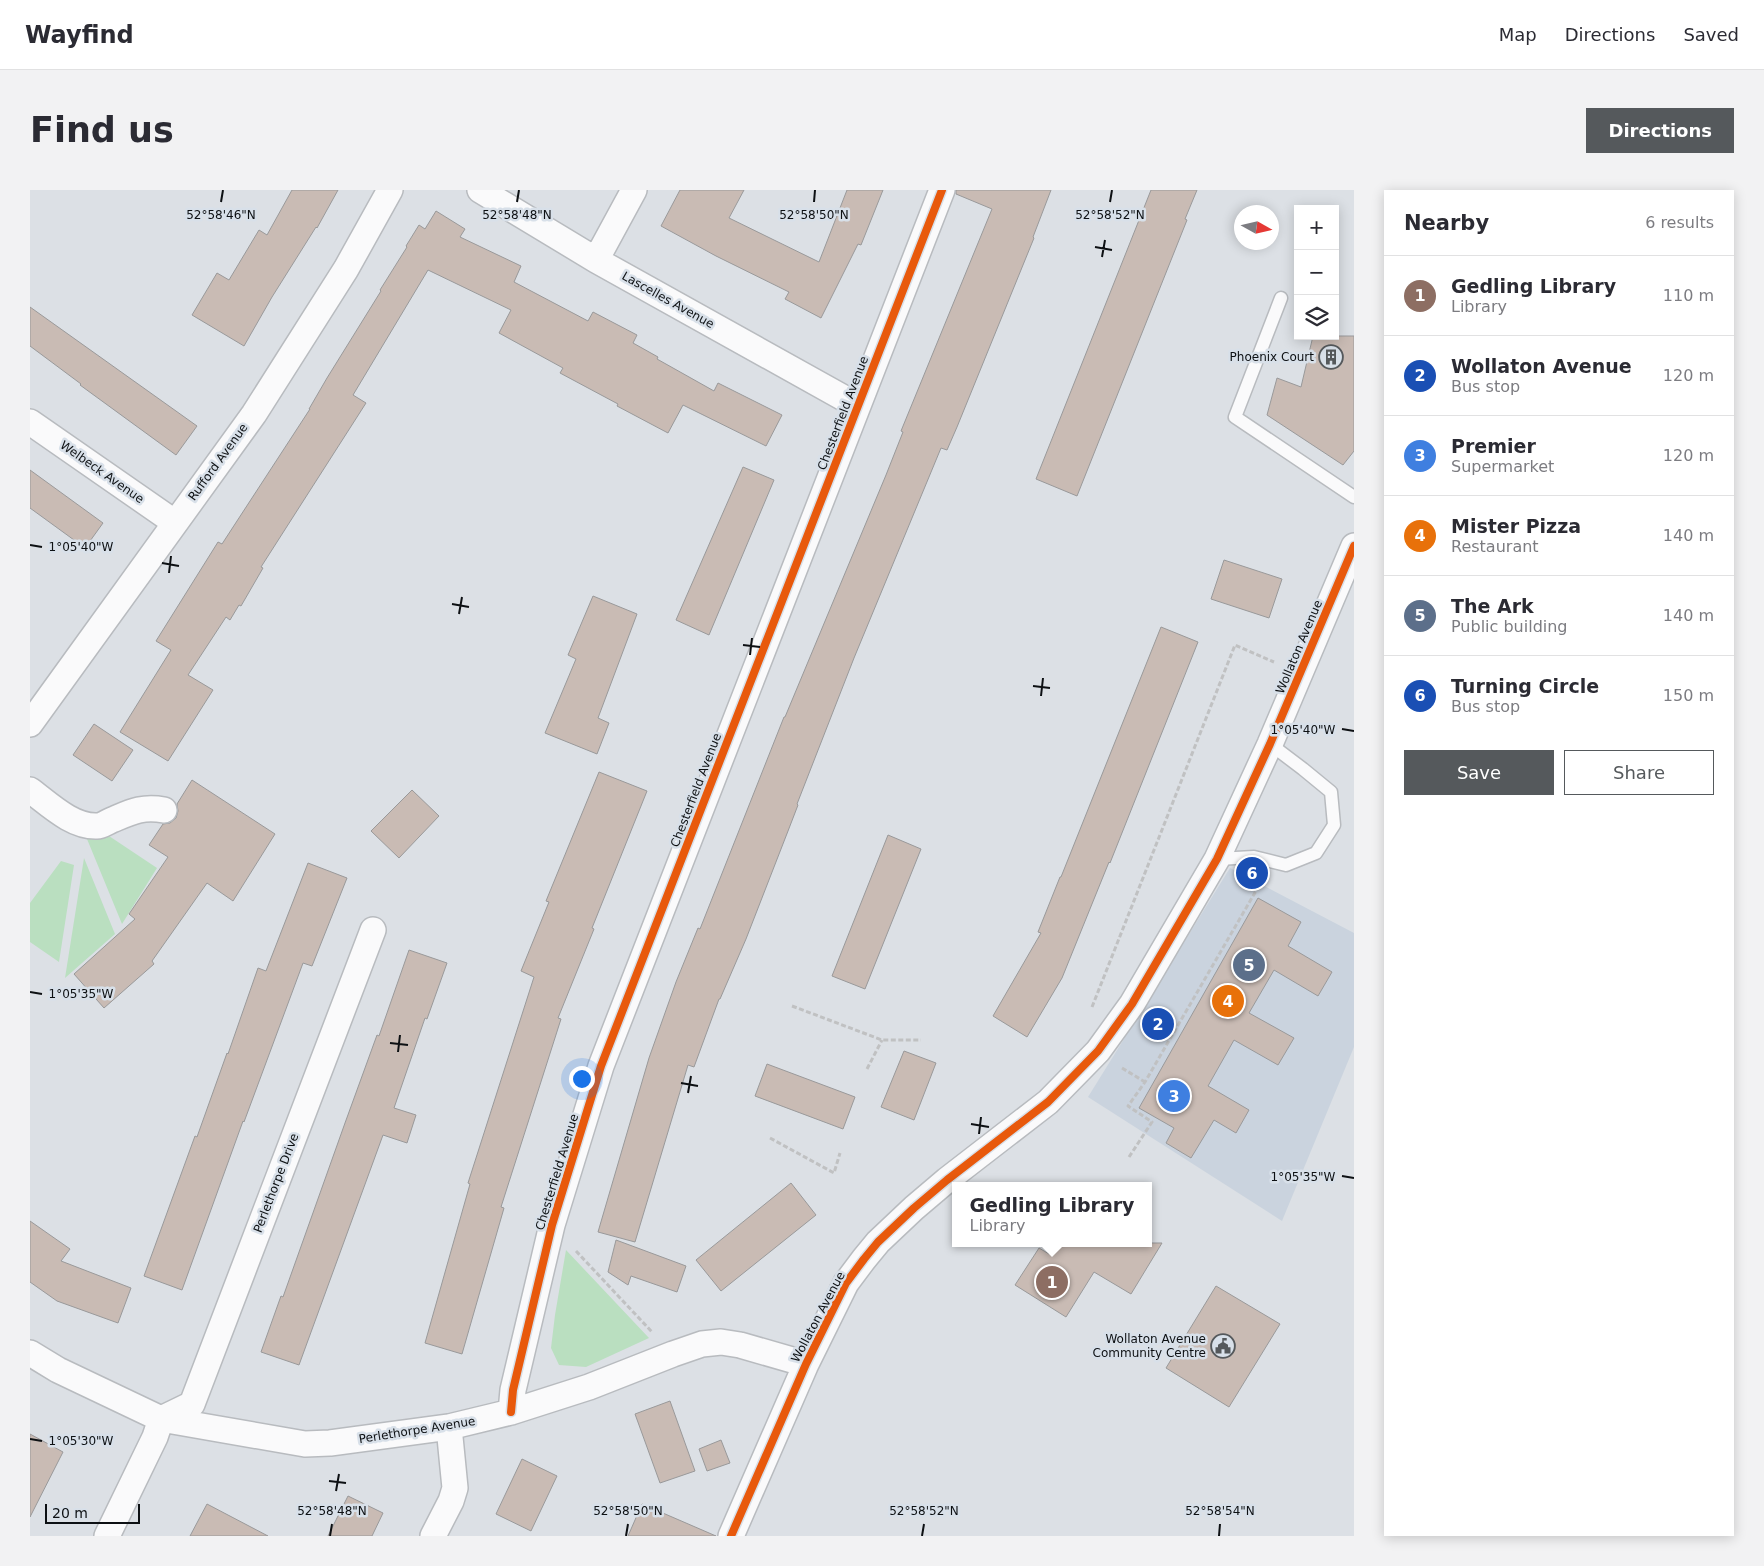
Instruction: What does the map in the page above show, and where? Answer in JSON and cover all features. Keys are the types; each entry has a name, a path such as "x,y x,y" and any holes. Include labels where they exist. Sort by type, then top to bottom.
{"street":[{"name":"Rufford Avenue","path":"30,724 174,522 254,414 346,270 390,190"},
{"name":"Lascelles Avenue","path":"480,190 596,260 858,406"},
{"path":"596,260 634,190"},
{"name":"Chesterfield Avenue","path":"511,1412 513,1390 552,1225 601,1066 942,190"},
{"name":"Welbeck Avenue","path":"30,422 174,522"},
{"name":"Wollaton Avenue","path":"732,1536 806,1364 846,1283 878,1242 903,1217 947,1180 1048,1102 1098,1051 1132,1004 1218,859 1270,744 1354,546"},
{"path":"30,790 68,818 80,823 98,826 139,809 154,808 164,810"},
{"name":"Perlethorpe Drive","path":"161,1419 192,1404 373,930"},
{"name":"Perlethorpe Avenue","path":"30,1353 58,1370 161,1419 305,1444 330,1443 449,1427 511,1412 589,1387 702,1344 721,1342 740,1345 806,1364"},
{"path":"107,1536 161,1419"},
{"path":"432,1536 451,1500 454,1488 449,1427"}],"lane":[{"path":"1281,298 1235,417 1354,497"},
{"path":"1218,859 1254,857 1286,865 1316,853 1334,825 1331,792 1270,744"}],"path":[{"path":"1098,1051 1087,1020 1235,645 1275,662"},
{"path":"1129,1157 1152,1122 1128,1106 1145,1082 1260,884 1246,876 1254,857"},
{"path":"792,1006 882,1040 921,1040"},
{"path":"868,1069 882,1040"},
{"path":"1120,1067 1145,1082"},
{"path":"770,1138 834,1173 840,1153"},
{"path":"552,1225 646,1326"}],"shaded area":[{"path":"1230,868 1354,933 1354,1047 1282,1221 1088,1097"}],"green space":[{"path":"109,836 157,868 122,924 87,839"},
{"path":"84,858 115,934 65,978"},
{"path":"61,861 74,865 59,962 30,942 30,903"},
{"path":"566,1250 649,1338 586,1367 559,1365 551,1348"}],"building":[{"path":"292,190 338,190 317,228 272,297 244,346 192,315 217,273 229,280 259,230 267,235"},
{"path":"680,190 744,190 729,218 819,262 847,190 883,190 861,245 858,244 821,318 785,299 789,292 661,226"},
{"path":"956,190 1051,190 1034,238 957,427 947,450 941,448 854,658 746,939 719,999 694,1067 688,1065 635,1242 598,1232 649,1058 676,982 698,928 700,929 784,717 886,475 903,432 901,431 992,209 956,194"},
{"path":"1151,190 1197,190 1185,219 1187,220 1077,496 1036,479"},
{"path":"436,211 465,229 460,237 521,266 514,282 588,321 593,312 637,335 633,343 658,357 657,359 714,391 718,383 782,415 766,446 683,405 668,433 560,373 563,368 499,333 511,310 428,270 353,395 366,403 261,567 263,568 241,606 239,605 230,620 226,617 188,675 213,690 168,761 120,732 171,650 156,641 218,542 222,544 310,409 419,225 425,229"},
{"path":"30,307 197,426 176,455 30,346"},
{"name":"Phoenix Court","path":"1339,336 1354,336 1354,451 1343,465 1267,415 1277,378 1301,387 1312,340 1339,340"},
{"path":"743,467 774,480 709,635 676,620"},
{"path":"30,470 103,523 85,548 30,508"},
{"path":"1224,560 1282,579 1269,618 1211,599"},
{"path":"593,596 637,614 598,718 609,723 597,754 545,733 576,659 568,655"},
{"path":"1161,627 1198,642 1062,978 1027,1037 993,1016 1041,933 1038,932"},
{"path":"94,724 133,750 112,781 73,755"},
{"path":"599,772 647,791 558,1018 561,1019 501,1207 504,1208 462,1354 425,1343 470,1184 468,1183 534,977 521,971 549,902 546,901"},
{"path":"192,780 275,834 233,901 207,883 152,961 154,964 104,1008 74,974 135,919 129,914 168,857 149,845 163,824 170,823 176,818 177,804"},
{"path":"412,790 439,816 399,858 371,831"},
{"path":"888,835 921,849 865,989 832,976"},
{"path":"308,863 347,878 312,966 303,963 182,1290 144,1276 195,1136 197,1137 228,1054 258,968 266,971"},
{"path":"1258,898 1301,922 1288,946 1332,972 1318,996 1274,970 1249,1013 1294,1038 1278,1065 1234,1040 1208,1086 1249,1110 1236,1133 1214,1120 1191,1158 1166,1143 1174,1128 1139,1108"},
{"path":"409,950 447,963 427,1019 425,1018 394,1108 416,1115 407,1143 383,1135 299,1365 261,1352 281,1296 283,1297"},
{"path":"904,1051 936,1063 914,1120 881,1107"},
{"path":"767,1064 855,1097 843,1129 755,1096"},
{"path":"791,1183 816,1215 721,1291 696,1260"},
{"path":"30,1221 70,1249 61,1261 131,1288 118,1323 57,1301 30,1282"},
{"path":"616,1240 686,1266 677,1292 631,1276 628,1285 608,1272"},
{"path":"1152,1243 1162,1243 1131,1294 1094,1272 1066,1317 1015,1285 1039,1248 1049,1254 1053,1247 1152,1247"},
{"name":"Wollaton Avenue Community Centre","path":"1216,1286 1280,1324 1229,1407 1166,1368"},
{"path":"670,1401 695,1471 660,1483 635,1414"},
{"path":"30,1434 63,1452 30,1517"},
{"path":"721,1440 730,1463 707,1471 699,1449"},
{"path":"522,1459 557,1476 531,1531 496,1514"},
{"path":"348,1496 383,1513 372,1536 328,1536"},
{"path":"207,1504 268,1536 190,1536"},
{"path":"642,1504 716,1536 628,1536"}],"cycle path":[{"path":"511,1412 513,1390 552,1225 601,1066 942,190"},
{"path":"731,1536 806,1364 846,1283 864,1259 878,1242 914,1208 1048,1102 1098,1051 1132,1004 1217,859 1270,744 1354,546"}],"place":[{"name":"Phoenix Court","path":"1331,357"},
{"name":"Turning Circle","path":"1252,873"},
{"name":"The Ark","path":"1249,965"},
{"name":"Mister Pizza","path":"1228,1001"},
{"name":"Wollaton Avenue","path":"1158,1024"},
{"name":"Premier","path":"1174,1096"},
{"name":"Gedling Library","path":"1052,1282"},
{"name":"Wollaton Avenue Community Centre","path":"1223,1346"}]}
